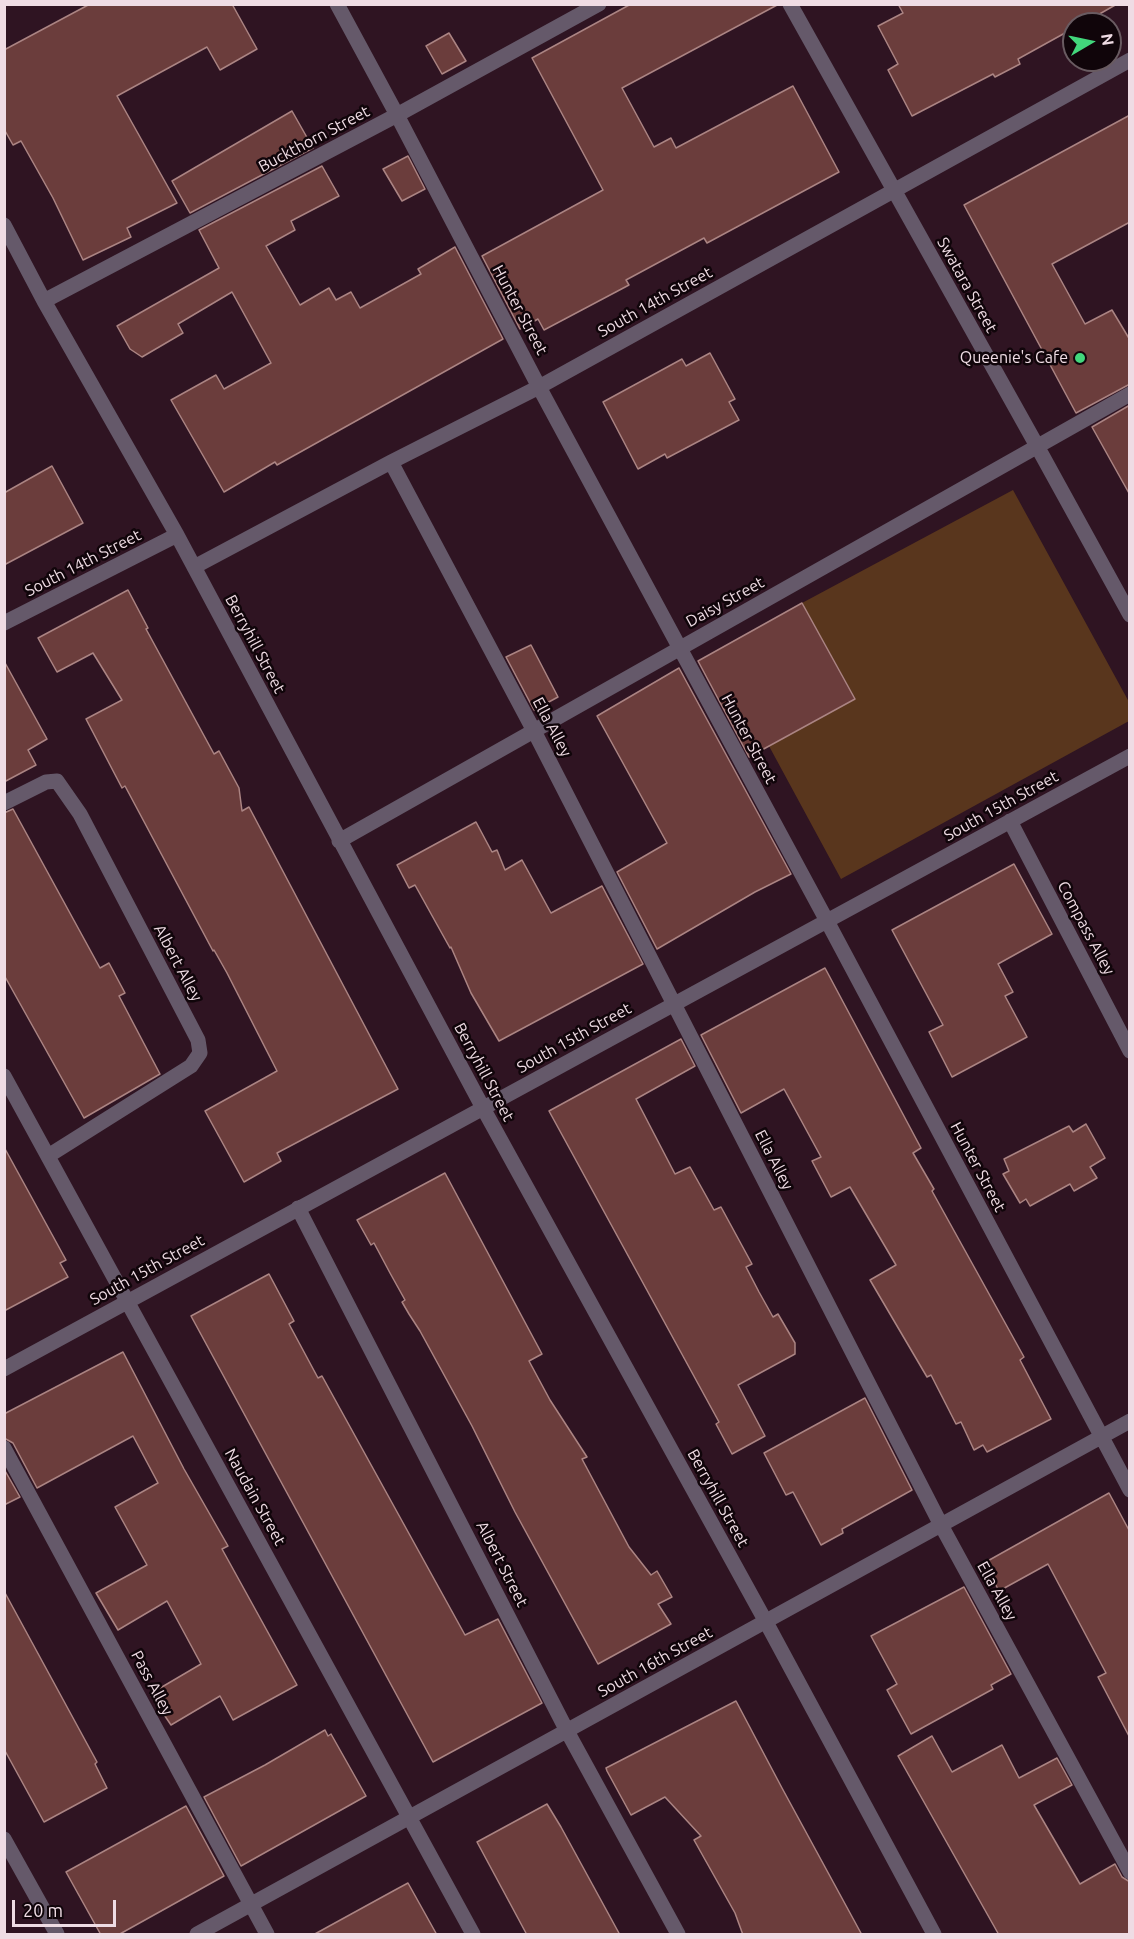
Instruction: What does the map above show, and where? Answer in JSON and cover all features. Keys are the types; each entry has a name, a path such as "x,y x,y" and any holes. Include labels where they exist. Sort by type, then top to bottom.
{"street":[{"name":"Hunter Street","path":"337,4 539,387 1130,1490"},
{"name":"Buckthorn Street","path":"44,301 397,115 598,4"},
{"name":"Swatara Street","path":"790,4 1130,615"},
{"name":"South 14th Street","path":"194,567 391,462 539,387 1130,60"},
{"name":"Berryhill Street","path":"4,225 44,301 177,535 483,1108 766,1622 934,1935"},
{"name":"Daisy Street","path":"339,841 1130,394"},
{"name":"Ella Alley","path":"391,462 534,731 941,1525 1130,1872"},
{"name":"South 14th Street","path":"4,623 177,535"},
{"name":"South 15th Street","path":"4,1369 1130,756"},
{"name":"Albert Alley","path":"4,803 46,782 57,781 85,824 198,1040 200,1053 191,1066 48,1156"},
{"name":"Compass Alley","path":"1010,821 1130,1051"},
{"name":"Naudain Street","path":"4,1076 473,1935"},
{"name":"Albert Street","path":"297,1208 567,1731 678,1935"},
{"name":"South 16th Street","path":"196,1935 1130,1421"},
{"name":"Pass Alley","path":"4,1448 267,1935"},
{"path":"4,1839 57,1935"}],"shaded area":[{"path":"1013,490 1129,702 1129,721 841,879 769,746 855,698 802,603"}],"building":[{"path":"90,4 232,4 257,49 220,70 207,47 117,96 177,203 127,228 131,237 83,260 53,198 21,141 13,145 4,129 4,50"},
{"path":"631,4 779,4 622,88 654,147 671,138 676,148 793,86 839,172 707,243 704,238 626,280 629,285 544,330 538,319 520,329 482,256 603,190 532,58"},
{"path":"898,4 1117,4 1103,12 1062,12 1062,35 1018,59 1020,64 995,77 993,74 912,116 888,70 898,64 878,26 903,13"},
{"path":"449,33 466,61 442,74 426,46"},
{"path":"292,111 313,148 190,213 172,181"},
{"path":"1130,115 1130,222 1052,264 1085,324 1112,310 1130,340 1130,384 1076,413 964,205"},
{"path":"408,156 425,189 402,201 383,169"},
{"path":"322,166 339,196 291,221 295,230 266,246 300,305 329,288 336,300 351,292 360,308 421,274 418,269 455,247 503,339 277,465 275,462 224,492 171,400 216,375 224,389 271,363 232,292 178,324 183,333 142,357 130,349 117,326 219,268 199,230"},
{"path":"710,353 735,399 729,402 739,420 667,458 665,454 638,469 603,402 682,359 686,366"},
{"path":"1130,405 1130,495 1092,427"},
{"path":"52,466 83,523 4,565 4,493"},
{"path":"128,590 148,628 146,629 214,754 219,751 239,788 242,811 249,807 398,1089 277,1153 281,1161 244,1182 205,1111 277,1071 227,973 125,786 122,788 86,719 122,700 93,653 57,672 38,638"},
{"path":"802,603 855,699 749,757 698,661"},
{"path":"531,645 558,697 534,710 506,657"},
{"path":"4,661 47,739 28,750 36,765 4,782"},
{"path":"679,668 791,874 755,892 657,949 617,872 667,843 597,716"},
{"path":"13,809 100,968 109,963 125,993 119,996 160,1074 84,1118 4,975 4,813"},
{"path":"476,822 492,852 497,850 505,870 522,860 551,913 602,886 643,964 499,1041 471,993 451,947 415,885 409,888 397,865"},
{"path":"1014,864 1052,934 998,964 1013,992 1005,996 1027,1037 952,1077 929,1032 943,1025 892,930"},
{"path":"825,968 921,1148 913,1153 1024,1357 1020,1360 1051,1419 987,1452 983,1445 974,1450 961,1422 956,1424 931,1375 927,1377 870,1280 896,1265 850,1187 831,1197 812,1161 821,1157 784,1089 741,1113 701,1035"},
{"path":"681,1039 695,1066 636,1099 675,1174 690,1167 714,1210 721,1207 752,1264 746,1267 759,1292 773,1317 778,1314 795,1343 795,1354 738,1385 765,1436 732,1454 716,1424 719,1422 549,1111"},
{"path":"1086,1124 1105,1158 1090,1167 1097,1178 1074,1191 1070,1184 1030,1206 1026,1199 1020,1203 1003,1174 1009,1171 1004,1159 1069,1126 1073,1132"},
{"path":"4,1147 66,1260 60,1263 68,1277 4,1311"},
{"path":"445,1173 542,1354 529,1361 550,1400 587,1457 582,1459 629,1547 651,1575 657,1571 672,1597 658,1604 671,1624 598,1664 515,1512 472,1426 402,1302 405,1300 374,1243 371,1245 357,1220"},
{"path":"269,1274 294,1321 289,1324 318,1378 322,1376 465,1635 498,1619 542,1703 433,1762 191,1316"},
{"path":"123,1352 184,1469 228,1546 222,1549 297,1685 233,1720 220,1696 171,1725 150,1694 201,1664 167,1601 118,1630 96,1593 147,1565 115,1507 158,1483 133,1436 37,1488 13,1443 4,1438 4,1414"},
{"path":"865,1398 912,1490 842,1529 843,1533 821,1545 793,1492 786,1495 764,1453"},
{"path":"4,1469 20,1497 4,1505"},
{"path":"1109,1493 1130,1532 1130,1738 1098,1677 1106,1673 1048,1564 999,1591 984,1563"},
{"path":"964,1587 1011,1674 991,1685 993,1689 911,1734 887,1690 897,1684 871,1636"},
{"path":"4,1591 97,1762 95,1764 107,1788 44,1822 4,1749"},
{"path":"736,1701 862,1935 743,1935 735,1913 694,1840 701,1836 665,1797 631,1815 607,1771 606,1768"},
{"path":"325,1730 328,1736 331,1734 366,1796 241,1866 204,1797"},
{"path":"932,1736 952,1772 1002,1745 1019,1778 1057,1758 1072,1785 1034,1805 1080,1884 1115,1864 1122,1877 1130,1882 1130,1935 999,1935 898,1756"},
{"path":"547,1804 620,1935 527,1935 477,1842"},
{"path":"186,1806 224,1876 118,1935 101,1935 66,1872"},
{"path":"408,1883 437,1935 313,1935 395,1890"}],"place":[{"name":"Queenie's Cafe","path":"1080,358"}]}
